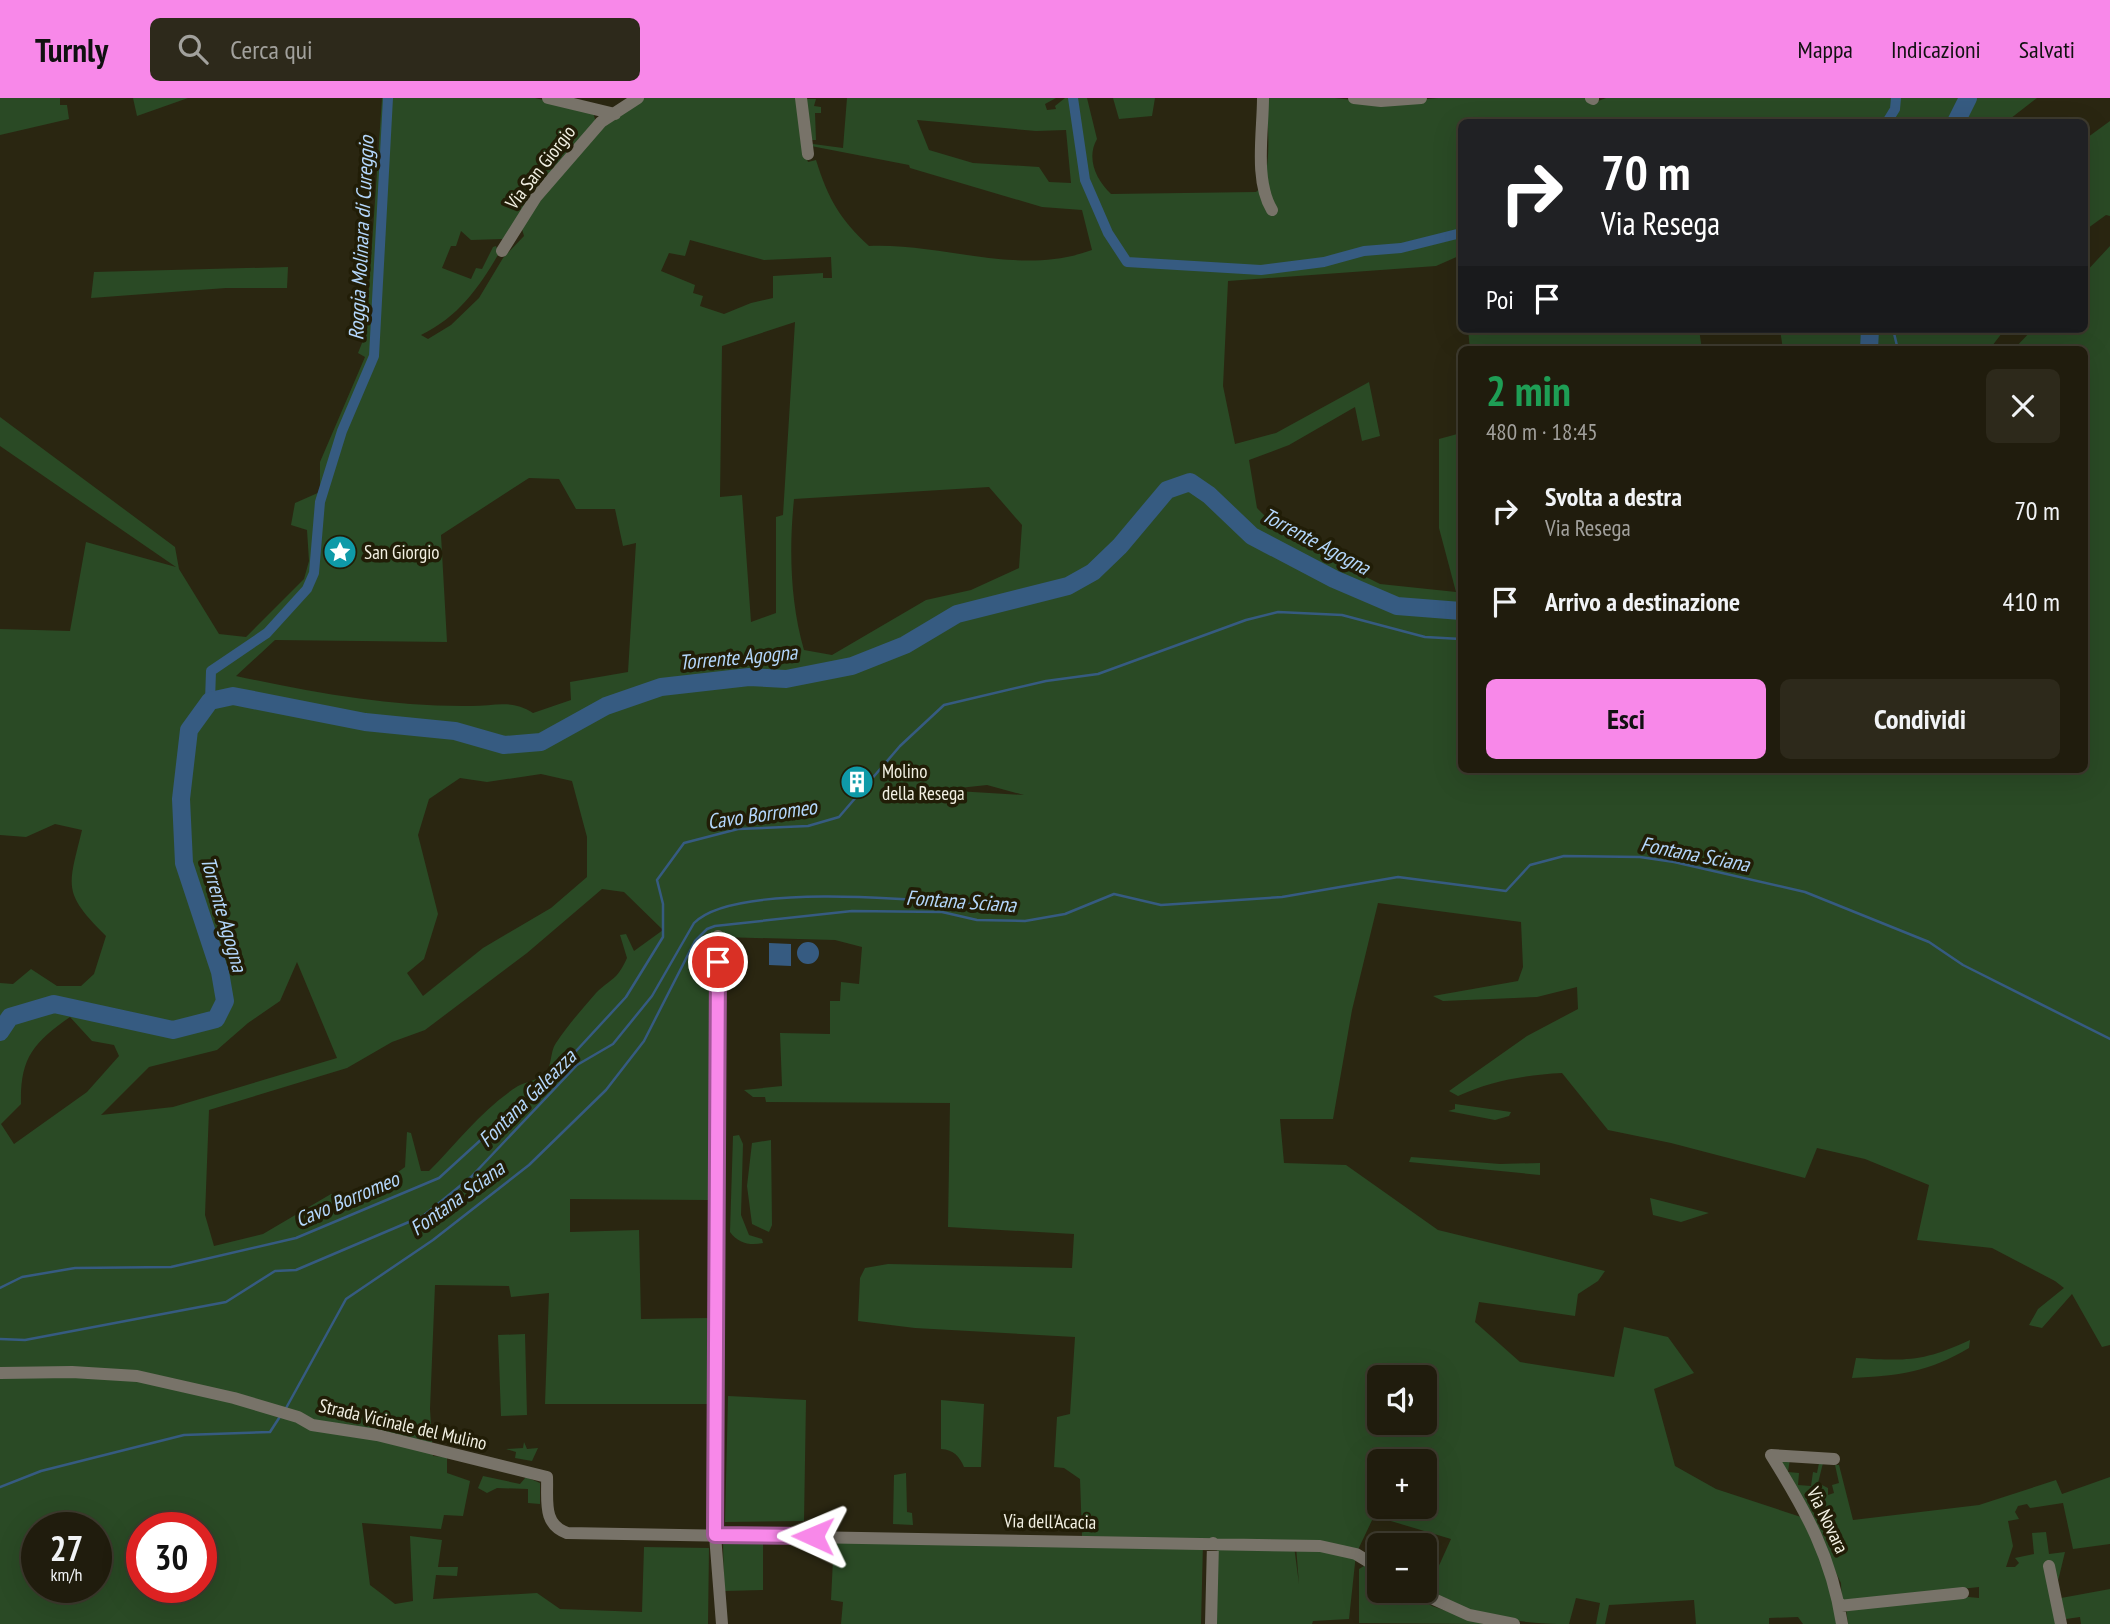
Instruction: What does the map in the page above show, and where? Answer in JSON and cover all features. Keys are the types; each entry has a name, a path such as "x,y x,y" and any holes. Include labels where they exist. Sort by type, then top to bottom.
{"street":[{"name":"Via San Giorgio","path":"548,98 615,114"},
{"name":"Via San Giorgio","path":"502,251 536,197 601,122 638,98"},
{"path":"801,98 808,153"},
{"path":"1263,98 1262,174 1265,195 1272,210"},
{"path":"1354,98 1381,101 1420,98"},
{"path":"718,936 715,1535 722,1624"},
{"name":"Strada Vicinale del Mulino","path":"0,1373 72,1372 137,1376 283,1412 312,1425 377,1435 547,1477 548,1516 552,1525 567,1533 715,1535"},
{"name":"Via Novara","path":"1834,1459 1771,1455 1817,1536 1836,1583 1842,1624"},
{"name":"Via dell'Acacia","path":"715,1535 1320,1546 1356,1553 1367,1560"},
{"path":"1210,1624 1213,1543"},
{"path":"2049,1566 2060,1624"},
{"path":"1839,1606 1963,1593"},
{"path":"1437,1601 1469,1615 1514,1624"}],"green space":[{"path":"0,98 60,98 60,105 67,105 69,119 0,135"},
{"path":"133,98 188,98 137,116"},
{"path":"382,98 535,98 593,112 596,123 503,239 471,240 461,231 456,246 451,246 442,268 471,279 476,268 482,269 493,247 496,246 499,253 484,278 457,310 421,335 428,339 451,325 479,298 503,258 524,236 522,229 539,198 603,126 643,98 798,98 801,142 808,162 816,160 836,208 869,246 897,246 1009,260 1037,260 1092,250 1082,210 1042,207 910,168 909,165 811,146 813,144 843,148 847,98 1056,98 1045,104 1047,110 1056,109 1055,106 1065,98 1087,98 1097,139 1092,154 1094,168 1111,194 1256,192 1262,185 1267,163 1267,98 1335,98 1380,103 1438,98 1588,98 1593,103 1606,98 2037,98 2010,119 1458,119 1458,256 1436,266 1228,281 1223,386 1235,444 1276,433 1369,382 1380,436 1362,441 1355,407 1289,445 1249,460 1257,508 1285,536 1380,584 1456,592 1439,528 1439,439 1458,434 1458,773 2088,773 2088,346 2017,346 2029,333 2088,333 2088,270 2110,246 2110,1345 2102,1347 2072,1294 2042,1328 2029,1325 2038,1309 2064,1288 2055,1281 1992,1248 1917,1240 1929,1185 1865,1159 1817,1148 1805,1178 1671,1143 1608,1130 1562,1073 1508,1080 1458,1096 1449,1091 1527,1036 1578,1009 1577,987 1537,997 1443,1001 1433,996 1518,981 1523,967 1521,922 1378,903 1352,1010 1333,1119 1280,1119 1284,1163 1346,1165 1438,1230 1605,1271 1598,1281 1578,1294 1575,1316 1479,1302 1475,1322 1520,1362 1614,1377 1624,1327 1668,1337 1694,1373 1654,1389 1675,1466 1716,1489 1804,1518 1833,1582 1838,1624 1803,1624 1798,1617 1769,1618 1769,1624 1696,1624 1694,1600 1609,1605 1605,1624 1596,1624 1600,1603 1576,1598 1569,1624 1512,1620 1461,1606 1437,1596 1437,1570 1451,1539 1384,1519 1437,1519 1437,1449 1367,1449 1367,1519 1373,1519 1356,1554 1349,1619 1313,1621 1312,1624 1216,1624 1217,1543 1294,1546 1299,1584 1296,1546 1082,1536 1080,1479 1064,1468 1054,1467 1057,1417 1070,1414 1075,1337 915,1328 858,1321 860,1278 865,1268 888,1264 1072,1268 1074,1234 948,1227 950,1103 766,1102 765,1097 753,1097 744,1090 782,1086 780,1033 830,1034 830,1001 840,1001 841,982 859,984 862,947 835,940 721,937 709,1200 570,1199 570,1232 639,1230 641,1319 709,1318 709,1404 545,1404 549,1293 511,1297 509,1286 435,1285 430,1409 433,1456 447,1457 447,1473 470,1481 463,1516 444,1515 441,1529 362,1523 370,1585 395,1604 413,1601 410,1536 442,1540 438,1567 458,1567 457,1576 436,1575 433,1599 537,1593 560,1609 642,1612 644,1547 709,1548 708,1624 0,1624 0,983 13,984 31,969 57,986 81,986 94,974 106,936 82,909 72,888 82,830 55,824 26,837 0,835 0,629 70,631 86,542 176,567 0,446 0,417 175,547 179,569 219,634 246,637 304,579 309,561 307,530 291,525 295,503 320,492 320,462 365,357 358,353 366,333","holes":["917,120 1036,131 1066,130 1071,183 1049,182 1039,167 973,163 929,150","690,240 764,260 831,257 832,278 823,278 823,273 773,276 773,298 724,314 700,306 703,296 693,293 695,285 661,271 669,253 685,256","795,322 783,515 776,517 776,613 751,622 742,495 720,497 722,346","529,478 559,479 576,509 615,509 623,546 636,543 628,672 570,682 571,700 533,713 518,706 503,704 441,706 382,701 236,676 275,640 447,642 441,535","989,487 1022,525 1019,568 971,590 926,600 832,655 804,650 793,594 791,537 794,499","541,774 572,781 587,837 587,877 551,908 483,948 423,996 407,973 424,959 438,914 418,835 429,799 460,778 487,782","987,785 1024,795 940,790","602,889 624,892 663,930 634,951 626,934 620,935 627,958 623,966 617,975 596,993 561,1036 545,1073 518,1086 493,1105 429,1171 421,1171 411,1133 407,1132 405,1167 373,1190 352,1195 331,1194 263,1234 214,1246 205,1215 209,1110 347,1068 392,1042 425,1030 527,953","297,962 337,1058 173,1107 101,1115 149,1067 217,1050 248,1023 280,1001","70,1017 92,1041 114,1045 119,1056 87,1092 14,1144 1,1124 21,1104 26,1063 38,1044"]},
{"path":"1113,98 1155,98 1152,116 1119,119"},
{"path":"805,99 816,99 814,106 821,107 821,113 815,113 816,140 811,140"},
{"path":"2110,121 2110,216 2106,215 2088,228 2088,137"},
{"path":"288,267 287,288 226,288 91,298 94,272"},
{"path":"1468,333 1700,333 1701,346 1470,346"},
{"path":"1781,333 2002,333 1992,346 1782,346"},
{"path":"1455,1104 1511,1112 1509,1116 1495,1120 1448,1111 1455,1109"},
{"path":"739,1135 743,1144 741,1215 749,1235 762,1239 763,1243 745,1243 730,1232 733,1136"},
{"path":"771,1140 772,1225 769,1232 752,1224 747,1186 752,1143"},
{"path":"1411,1157 1500,1164 1540,1163 1540,1175 1409,1162"},
{"path":"1650,1198 1709,1213 1681,1222 1653,1215"},
{"path":"525,1334 527,1415 501,1416 498,1335"},
{"path":"1970,1340 1969,1348 1927,1368 1884,1376 1852,1378 1856,1358 1914,1358 1939,1353"},
{"path":"728,1396 806,1400 804,1521 725,1522"},
{"path":"941,1400 984,1404 981,1467 964,1467 956,1454 941,1449"},
{"path":"524,1442 527,1449 538,1448 532,1461 515,1458 516,1452 506,1449 523,1448"},
{"path":"1780,1459 1790,1459 1788,1472 1799,1473 1798,1485 1811,1486 1813,1472 1817,1473 1819,1463 1823,1463 1818,1483 1828,1488 1828,1495 1834,1493 1832,1485 1839,1483 1835,1465 1839,1465 1853,1520 1979,1505 2056,1480 2062,1494 2110,1477 2110,1544 2073,1549 2063,1503 2030,1508 2027,1504 2018,1506 2015,1512 2019,1519 2008,1521 2013,1546 2006,1567 2015,1567 2019,1563 2015,1558 2034,1554 2032,1533 2046,1532 2049,1554 2065,1552 2058,1581 2056,1624 1848,1624 1846,1608 1958,1596 1979,1598 1979,1587 1842,1602 1841,1583"},
{"path":"906,1473 907,1512 912,1513 913,1525 893,1524 894,1475"},
{"path":"483,1476 520,1484 526,1477 540,1483 540,1504 528,1503 528,1489 497,1488 487,1493 478,1488"},
{"path":"834,1539 1203,1543 1201,1624 841,1624 843,1602 831,1600"},
{"path":"763,1540 763,1590 724,1591 723,1541"},
{"path":"1364,1566 1367,1568 1367,1603 1427,1603 1484,1624 1359,1623 1359,1569"},
{"path":"2110,1589 2110,1624 2081,1624 2080,1617 2066,1619 2061,1598"}],"water":[{"path":"808,942 818,949 819,953 812,963 808,964 798,957 797,953 804,943"},
{"path":"769,943 791,944 791,966 769,965"}],"waterway":[{"name":"Roggia Molinara di Cureggio","path":"210,701 211,671 267,633 307,589 314,573 320,502 342,431 374,356 388,98"},
{"name":"Roggia Molinara di Cureggio","path":"1073,98 1085,180 1108,233 1127,262 1261,270 1324,262 1364,251 1401,248 1458,234"},
{"name":"Roggia Molinara di Cureggio","path":"1889,119 1895,109 1896,98"},
{"name":"Torrente Agogna","path":"1958,119 1968,98"},
{"name":"Torrente Agogna","path":"1869,346 1870,333"},
{"name":"Cavo Borromeo","path":"1894,333 1897,346"},
{"name":"Torrente Agogna","path":"0,1032 10,1017 54,1004 173,1030 216,1019 225,1001 220,972 184,863 181,799 189,730 210,701 233,696 365,722 455,731 504,745 541,742 606,706 661,687 749,677 786,679 852,666 905,645 957,614 1068,586 1093,572 1120,546 1167,490 1190,482 1209,495 1252,536 1334,579 1397,606 1458,611"},
{"name":"Cavo Borromeo","path":"0,1288 22,1277 75,1268 171,1267 296,1238 439,1178 565,1063 626,997 663,937 663,904 657,880 684,843 738,829 808,826 839,817 900,746 944,705 1046,681 1098,674 1246,620 1278,612 1342,615 1425,637 1458,639"},
{"name":"Fontana Sciana","path":"285,1410 346,1299 433,1240 529,1165 606,1090 644,1041 695,941 707,929 715,926 852,911 942,912 977,920 1025,921 1065,914 1114,894 1161,905 1282,897 1398,877 1506,891 1530,865 1564,856 1640,857 1674,862 1805,892 1929,942 1963,965 2110,1039"},
{"name":"Fontana Galeazza","path":"0,1339 25,1340 226,1302 275,1271 296,1270 423,1216 471,1177 577,1065 613,1044 652,996 694,923 717,909 752,901 795,897 890,898 1005,907"},
{"name":"Fontana Sciana","path":"0,1487 41,1471 184,1435 270,1432 281,1415"}],"place":[{"name":"San Giorgio","path":"340,552"},
{"name":"Molino della Resega","path":"857,782"}],"route":[{"path":"718,962 719,1249 715,1535 813,1536"}]}
